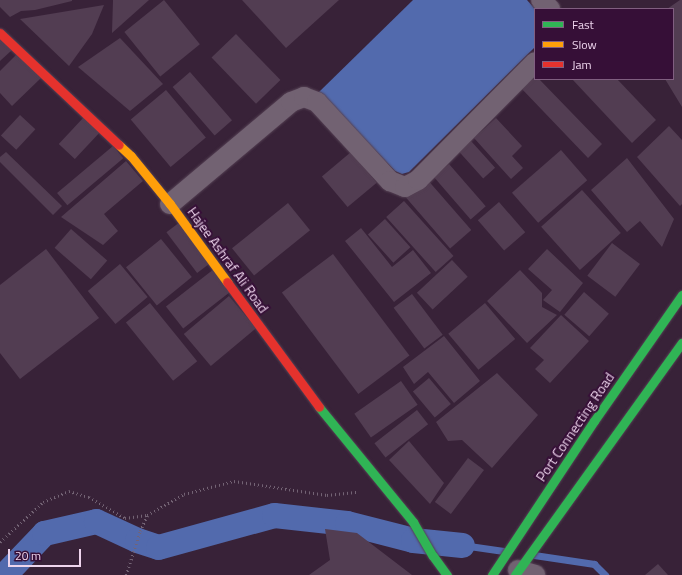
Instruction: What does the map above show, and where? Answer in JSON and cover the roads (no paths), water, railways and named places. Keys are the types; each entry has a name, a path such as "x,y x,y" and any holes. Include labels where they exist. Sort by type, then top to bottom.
{"main road":[{"name":"Hajee Ashraf Ali Road","path":"0,33 131,156 170,204 317,404 413,522 433,556 447,575"},
{"name":"Port Connecting Road","path":"494,572 682,295"},
{"path":"523,571 537,543 682,343"}],"street":[{"path":"541,0 549,8"},
{"path":"170,204 291,102 304,96 317,102 390,181 405,187 418,180 534,63"}],"water":[{"path":"413,0 527,0 534,8 534,48 409,172 402,174 395,171 319,92"}],"waterway":[{"path":"4,575 44,533 96,521 137,540 158,547 274,515 347,523 413,540 462,545"},
{"path":"462,545 504,551"},
{"path":"534,555 594,564 605,575"}]}
